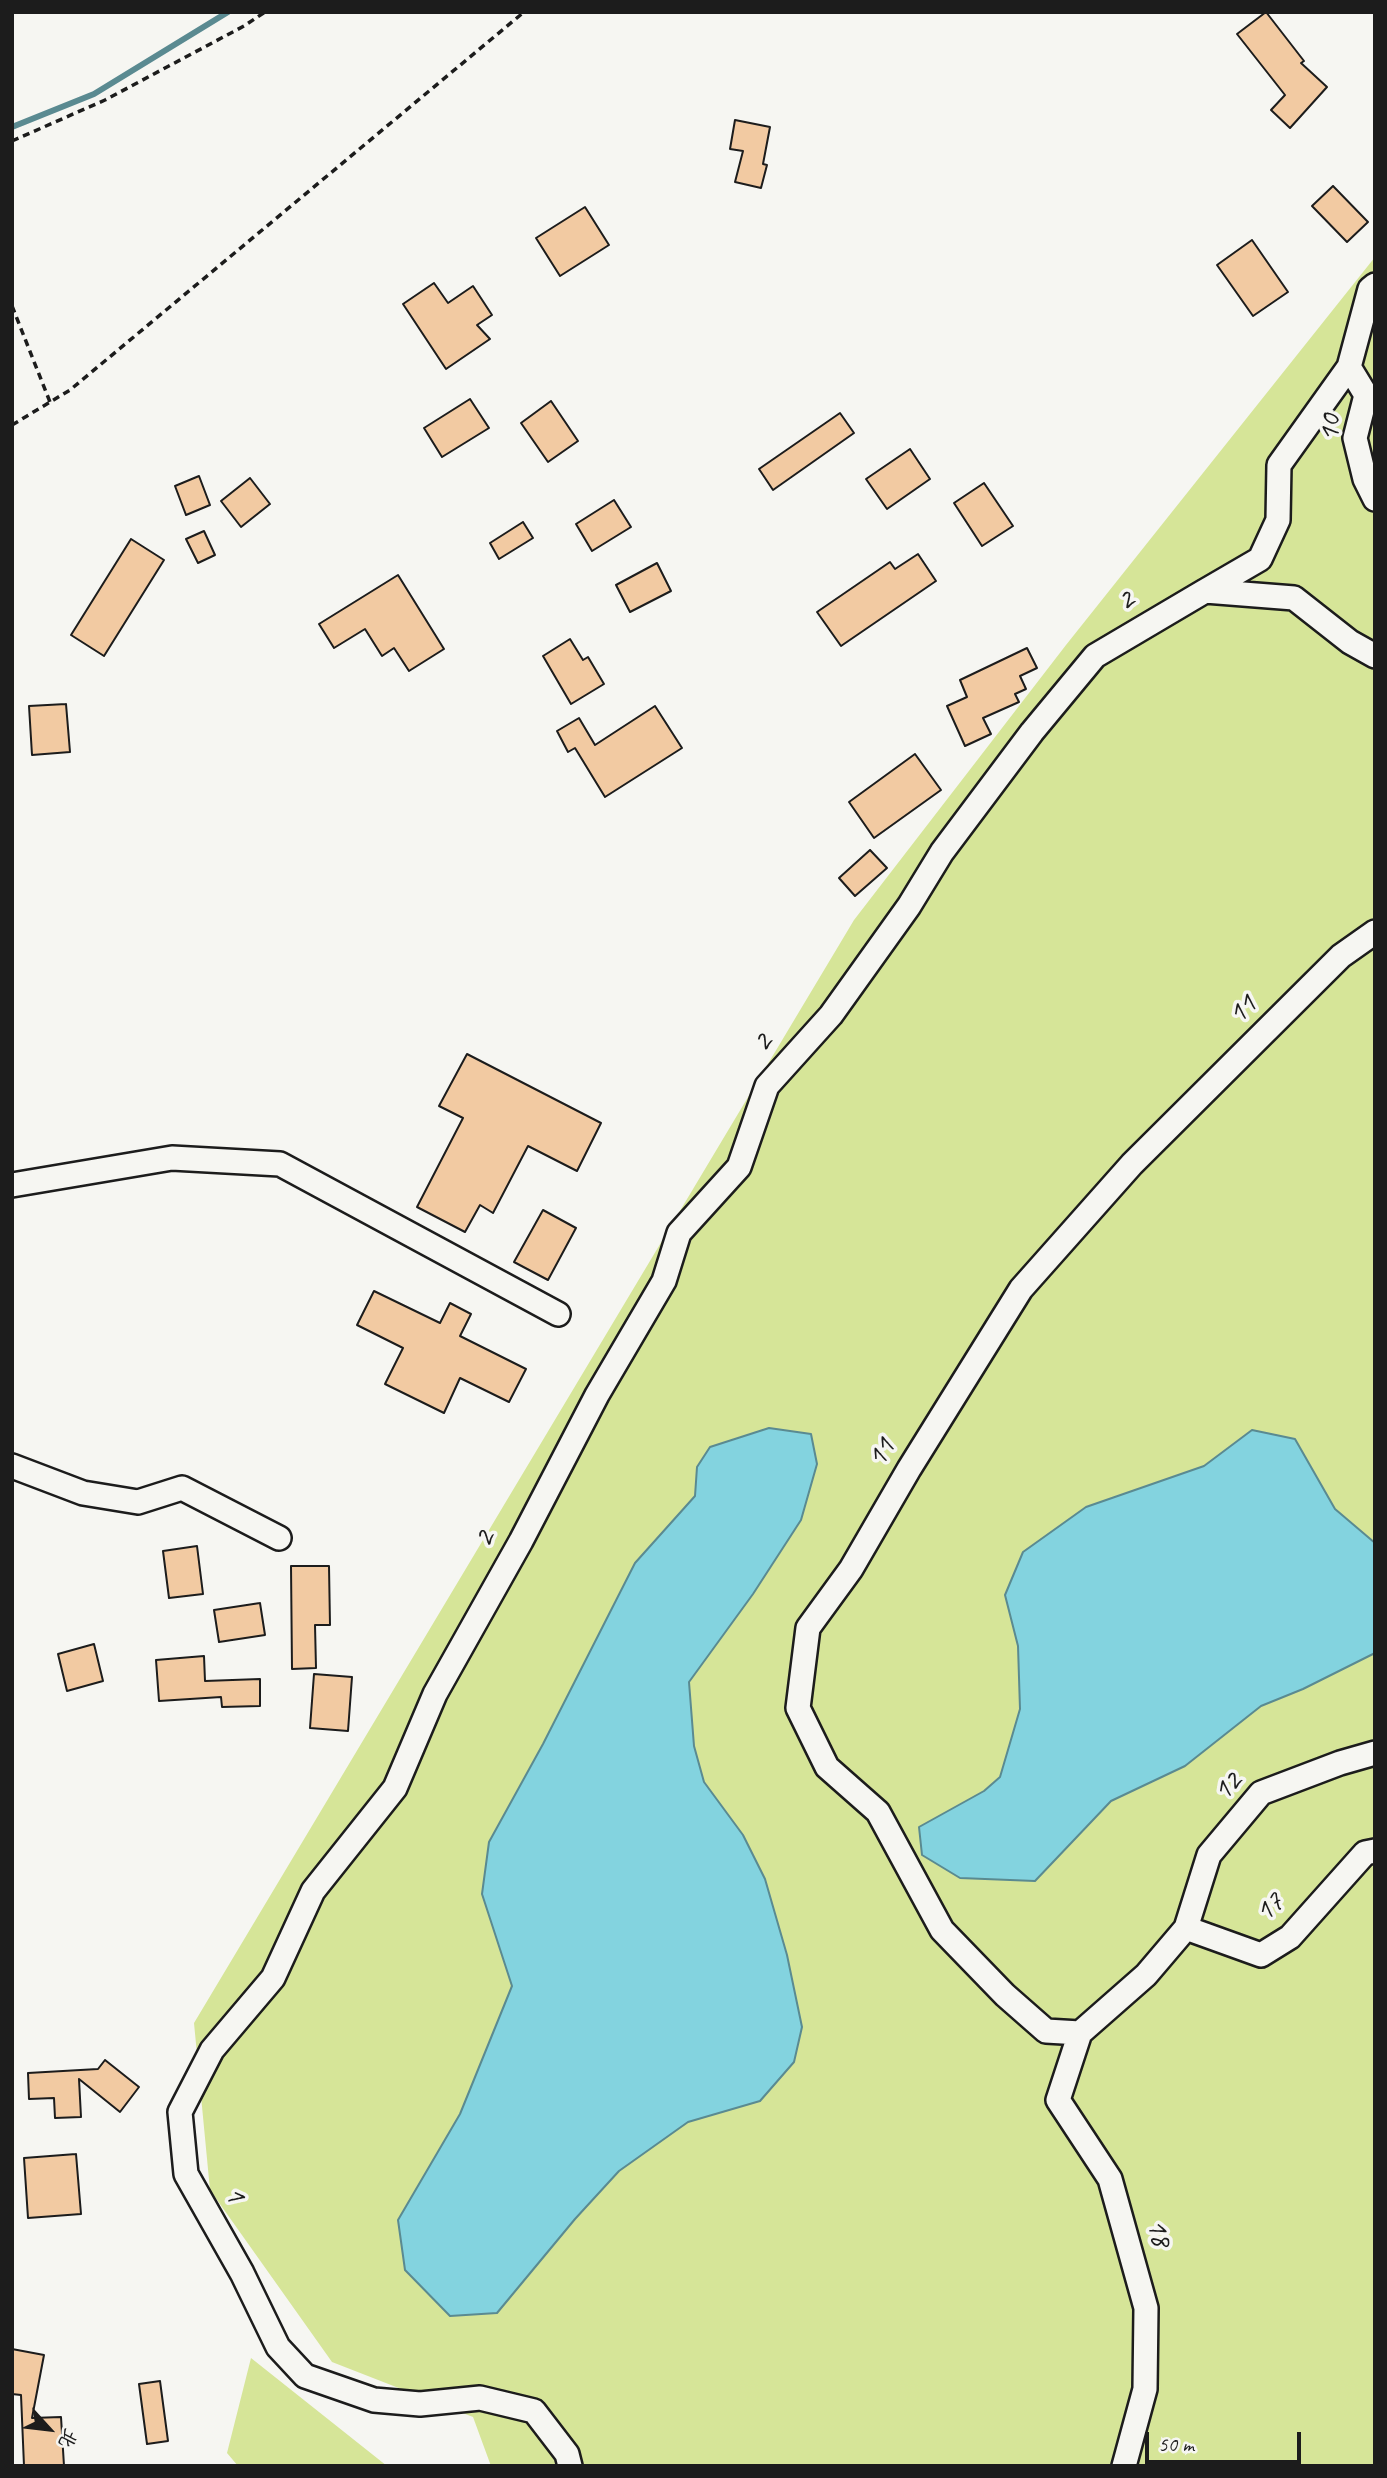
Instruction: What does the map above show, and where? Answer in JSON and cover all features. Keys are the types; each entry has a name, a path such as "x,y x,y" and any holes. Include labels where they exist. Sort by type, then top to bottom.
{"street":[{"path":"1349,368 1370,289 1375,285"},
{"name":"10","path":"1349,368 1366,395 1355,438 1365,480 1375,499"},
{"name":"2","path":"395,1788 435,1694 521,1541 597,1395 664,1281 679,1233 739,1167 767,1086 831,1014 909,906 942,852 1032,732 1095,656 1260,559 1278,520 1279,465 1349,368"},
{"path":"1205,591 1294,598 1350,642 1375,656"},
{"name":"11","path":"1080,2033 1046,2031 1005,1995 942,1930 878,1812 827,1768 798,1708 808,1628 851,1569 909,1469 1021,1289 1132,1164 1341,956 1375,932"},
{"path":"12,1185 172,1158 280,1164 558,1314"},
{"path":"12,1466 83,1493 138,1503 181,1488 279,1538"},
{"name":"12","path":"1186,1928 1209,1855 1261,1793 1340,1763 1375,1753"},
{"name":"1","path":"395,1788 313,1891 273,1978 212,2050 180,2112 186,2174 242,2273 278,2347 305,2376 374,2399 419,2404 480,2398 534,2411 567,2454 570,2466"},
{"name":"17","path":"1186,1928 1261,1955 1290,1937 1365,1853 1375,1851"},
{"path":"1080,2033 1146,1975 1186,1928"},
{"name":"18","path":"1080,2033 1058,2100 1110,2179 1146,2308 1145,2389 1124,2466"}],"path":[{"path":"12,141 105,100 244,26 265,12"},
{"path":"12,425 70,390 524,12"},
{"path":"12,306 50,402"}],"green space":[{"path":"1375,257 1375,2466 491,2466 473,2417 332,2362 210,2190 194,2023 854,920 1066,645"},
{"path":"251,2358 387,2466 238,2466 227,2453"}],"water":[{"path":"769,1428 811,1434 817,1464 801,1520 753,1594 689,1682 694,1746 704,1782 743,1835 765,1879 787,1955 802,2027 794,2062 760,2101 688,2122 619,2171 497,2313 450,2316 405,2270 398,2220 460,2114 512,1986 482,1894 489,1842 543,1744 635,1563 695,1496 697,1467 710,1447"},
{"path":"1252,1430 1295,1439 1335,1509 1375,1543 1375,1653 1303,1689 1261,1706 1185,1766 1111,1801 1035,1881 960,1878 922,1855 919,1827 984,1791 1000,1777 1020,1709 1018,1646 1005,1595 1023,1552 1086,1507 1204,1466"}],"building":[{"path":"1266,12 1304,61 1301,63 1327,87 1290,128 1271,110 1285,95 1237,34"},
{"path":"735,120 770,127 763,164 767,165 761,188 735,182 743,151 730,149"},
{"path":"1333,186 1368,222 1347,242 1312,206"},
{"path":"585,207 609,245 560,276 536,238"},
{"path":"1252,240 1288,292 1253,316 1217,265"},
{"path":"434,283 448,303 473,286 492,315 477,325 490,339 446,369 403,304"},
{"path":"470,399 489,428 442,457 424,428"},
{"path":"551,401 578,441 548,462 521,423"},
{"path":"840,413 854,433 773,490 759,469"},
{"path":"910,449 930,479 887,509 866,479"},
{"path":"199,476 210,505 186,515 175,486"},
{"path":"250,478 270,504 241,527 221,501"},
{"path":"984,483 1013,526 982,546 954,503"},
{"path":"614,500 631,527 592,551 576,524"},
{"path":"523,522 533,538 499,559 490,543"},
{"path":"204,531 215,555 198,563 186,539"},
{"path":"131,539 164,560 104,656 71,635"},
{"path":"918,554 936,581 841,646 817,612 890,562 895,569"},
{"path":"657,563 671,591 630,612 616,585"},
{"path":"398,575 444,649 409,671 394,648 382,656 365,629 334,648 319,624"},
{"path":"570,639 583,660 588,657 604,684 571,704 543,656"},
{"path":"1027,648 1037,668 1020,676 1026,689 1015,694 1019,702 983,718 991,734 965,746 947,706 967,697 960,680"},
{"path":"66,704 70,752 32,755 29,706"},
{"path":"655,706 682,748 605,797 575,748 568,752 557,731 579,718 595,745"},
{"path":"915,754 941,790 874,838 849,802"},
{"path":"870,850 887,868 855,896 839,878"},
{"path":"467,1054 601,1123 577,1171 528,1146 493,1213 480,1205 465,1232 417,1207 463,1118 439,1106"},
{"path":"543,1210 576,1228 548,1280 514,1262"},
{"path":"374,1291 440,1323 450,1303 471,1314 460,1336 526,1369 509,1402 460,1378 444,1413 385,1384 403,1348 357,1325"},
{"path":"197,1546 203,1594 169,1598 163,1551"},
{"path":"291,1566 329,1566 330,1625 315,1625 316,1668 292,1669"},
{"path":"260,1603 265,1635 219,1642 214,1610"},
{"path":"94,1644 103,1681 67,1691 58,1654"},
{"path":"204,1656 205,1681 260,1679 260,1706 222,1707 221,1697 159,1701 156,1660"},
{"path":"314,1674 352,1677 348,1731 310,1728"},
{"path":"105,2060 139,2087 120,2112 79,2079 81,2117 55,2118 54,2098 29,2099 28,2073 98,2069"},
{"path":"76,2154 81,2214 28,2218 24,2158"},
{"path":"12,2349 44,2355 32,2418 61,2417 64,2466 24,2466 21,2395 12,2394"},
{"path":"160,2381 168,2441 147,2444 139,2384"}],"waterway":[{"path":"12,127 94,94 228,12"}]}
